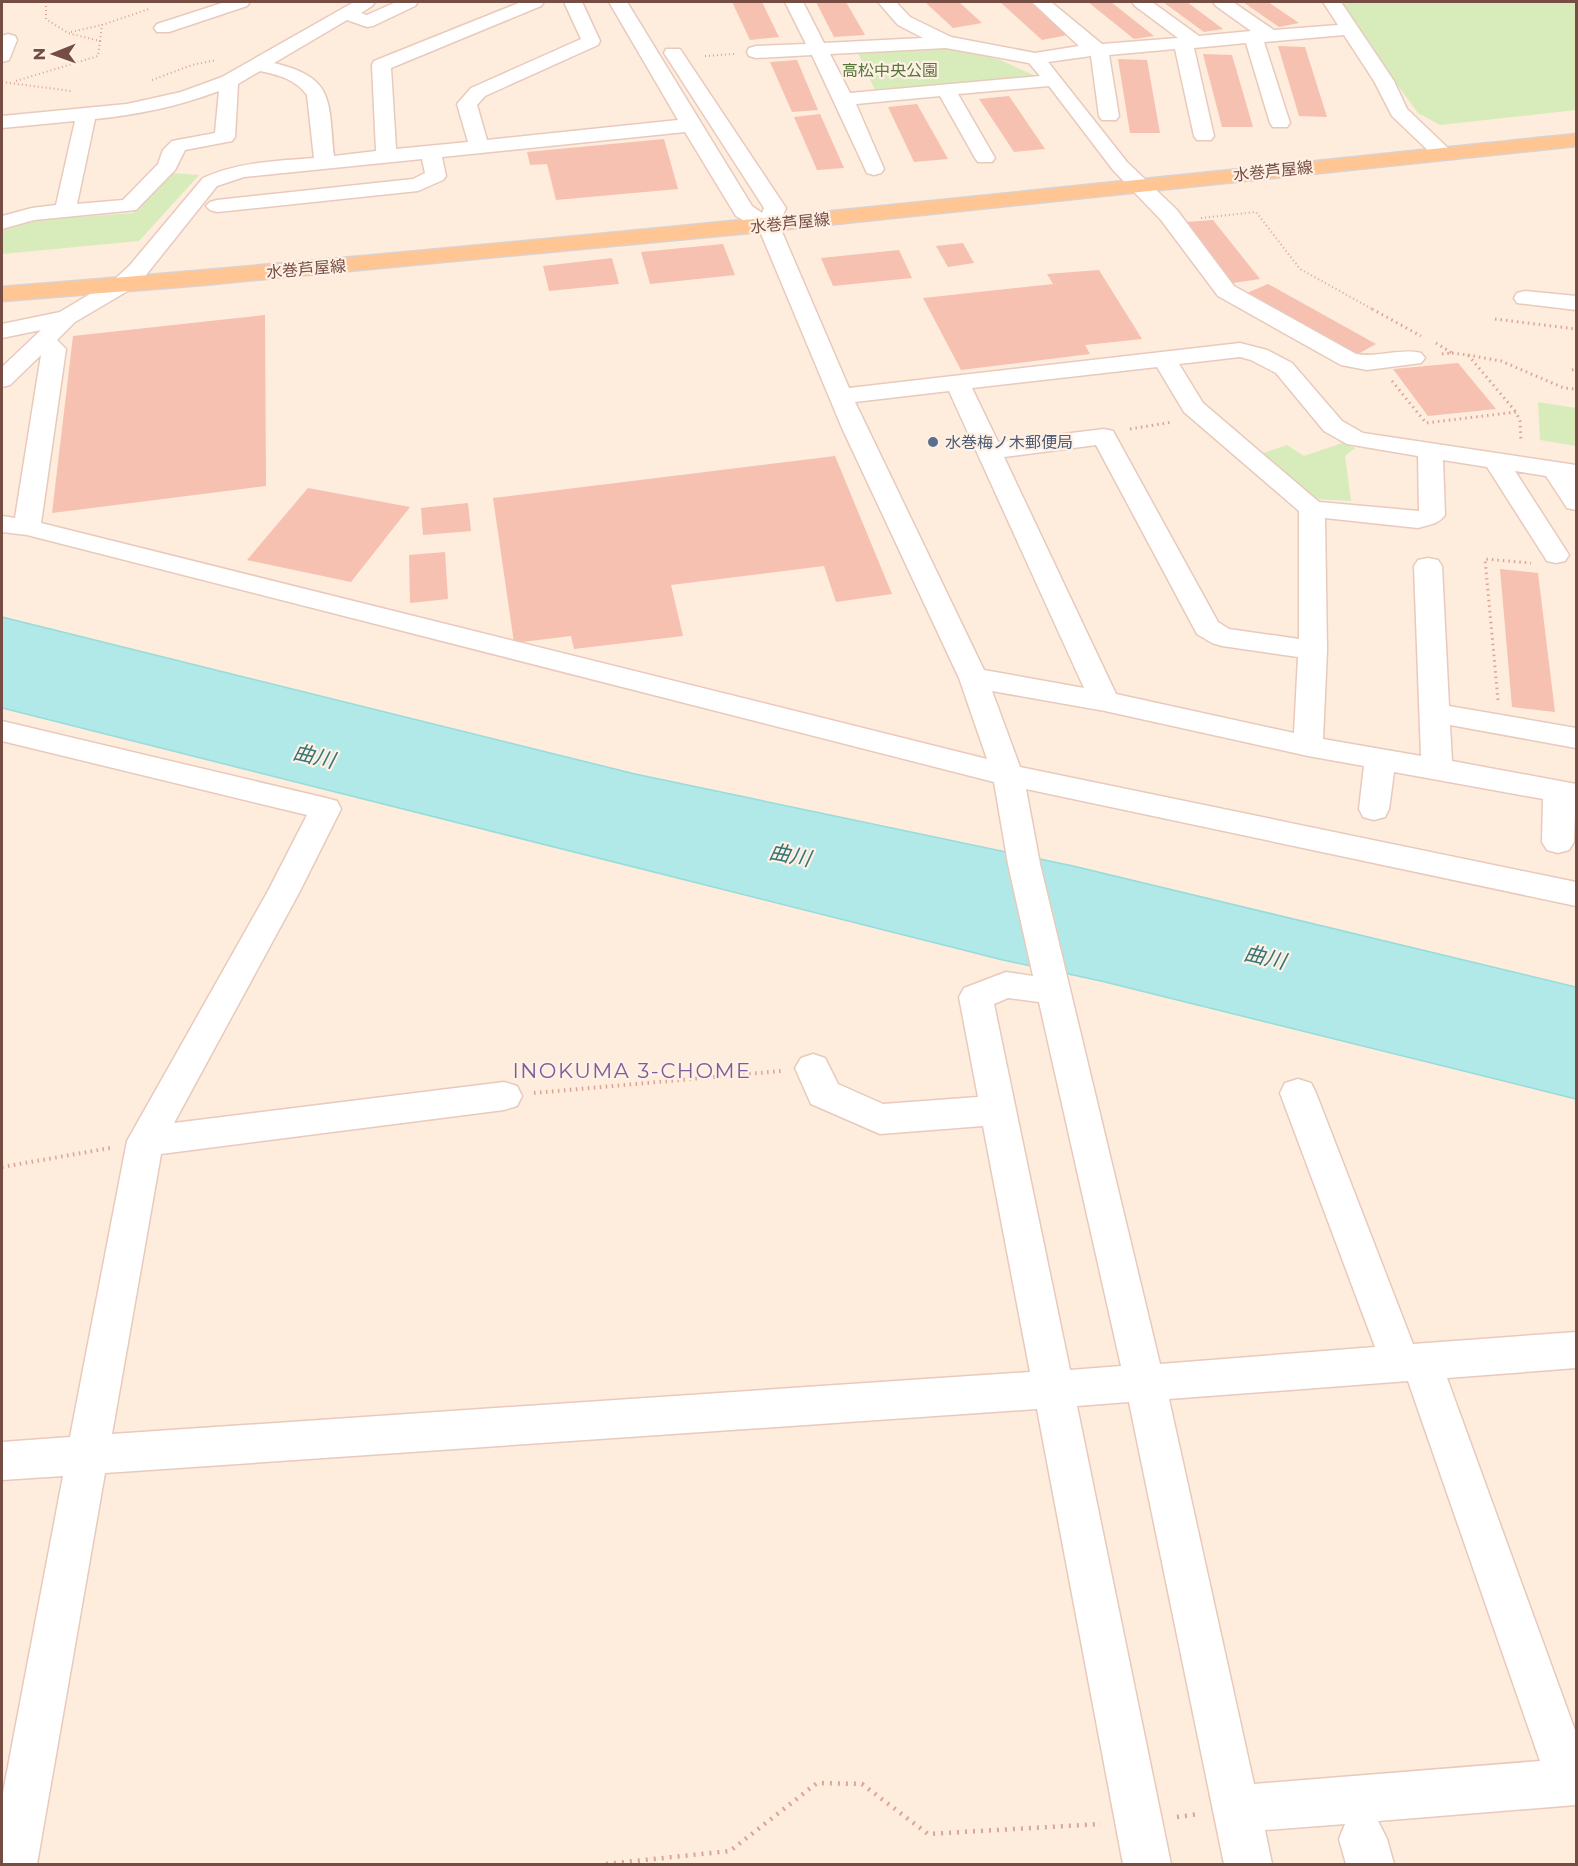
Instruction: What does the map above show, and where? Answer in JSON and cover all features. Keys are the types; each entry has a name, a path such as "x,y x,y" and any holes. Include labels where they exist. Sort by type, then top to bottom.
{"main road":[{"name":"水巻芦屋線","path":"2,281 131,277 771,217 1437,148 1576,128"},
{"name":"水巻芦屋線","path":"1437,148 1576,140"},
{"name":"水巻芦屋線","path":"2,294 131,277 744,211 771,217"}],"street":[{"path":"163,28 241,2"},
{"path":"2,122 86,115 161,103 230,81 344,12 366,2"},
{"path":"344,12 368,22 409,2"},
{"path":"386,156 381,65 535,2"},
{"path":"479,146 467,104 478,92 591,41 573,2"},
{"path":"618,2 690,125 744,211"},
{"path":"794,2 844,99 874,169"},
{"path":"887,2 904,21 946,42"},
{"path":"1041,2 1097,49 1109,116"},
{"path":"1066,2 1119,48"},
{"path":"1141,2 1188,42 1204,136"},
{"path":"1222,2 1261,35 1281,123"},
{"path":"1332,2 1384,81 1399,112 1437,148"},
{"path":"756,52 946,42 1035,59 1097,49 1350,29"},
{"path":"665,41 754,179 841,396 973,678 1008,775 1024,864 1145,1383 1248,1864"},
{"path":"1035,59 1133,180 1173,221 1227,291 1349,360 1367,363 1413,358"},
{"path":"256,64 292,73 308,83 317,94 325,162"},
{"path":"844,99 1054,80"},
{"path":"2,223 32,214 129,207 168,166 173,150 178,145 225,137 230,81"},
{"path":"946,90 985,158"},
{"path":"65,211 86,115"},
{"path":"2,381 67,317 131,277 210,182 226,175 325,162 690,125"},
{"path":"217,206 418,185 435,176 431,153"},
{"path":"1525,298 1576,303"},
{"path":"2,331 67,317"},
{"path":"44,340 54,349 14,526 1008,775 1576,894"},
{"path":"841,396 1240,350 1259,355 1284,368 1333,426 1356,439 1566,472 1576,502"},
{"path":"1164,358 1193,407 1312,509 1418,520 1432,515 1430,451"},
{"path":"957,382 1105,702"},
{"path":"990,451 1104,436 1207,628 1222,637 1312,650"},
{"path":"1496,461 1549,560"},
{"path":"1308,746 1312,650 1312,509"},
{"path":"1428,566 1437,768"},
{"path":"973,678 1105,702 1308,746 1568,792 1558,842"},
{"path":"1435,713 1576,738"},
{"path":"2,731 326,809 284,891 145,1142 13,1864"},
{"path":"1374,809 1380,759"},
{"path":"1051,985 1006,985 976,997 1147,1864"},
{"path":"813,1068 824,1094 880,1119 997,1110"},
{"path":"1236,1809 1574,1782 1411,1361 1298,1093"},
{"path":"145,1142 504,1096"},
{"path":"2,1461 1145,1383 1576,1350"}],"path":[{"path":"46,2 46,19 68,33 100,41"},
{"path":"68,33 102,25 151,8"},
{"path":"2,82 16,81 98,56 102,25"},
{"path":"143,82 192,65 215,60"},
{"path":"16,81 53,91 77,91"},
{"path":"1173,221 1256,212 1300,269 1422,336"},
{"path":"1495,319 1576,329"},
{"path":"1432,341 1452,352 1502,361 1564,388 1576,389"},
{"path":"1413,358 1452,352"},
{"path":"1468,355 1516,412 1520,421 1522,465"},
{"path":"1377,362 1426,423 1516,412"},
{"path":"1572,370 1576,369"},
{"path":"1104,436 1116,431 1205,417"},
{"path":"1500,725 1485,559 1549,560"},
{"path":"504,1096 813,1068"},
{"path":"2,1167 145,1142"},
{"path":"606,1864 730,1851 818,1783 862,1784 928,1834 1138,1822 1236,1809"}],"green space":[{"path":"1340,2 1576,2 1576,110 1440,125 1418,113 1351,21"},
{"name":"高松中央公園","path":"941,45 1000,60 1038,77 882,92 875,90 858,53 864,50"},
{"path":"172,173 199,175 139,241 2,254 2,231 39,220 133,213"},
{"path":"1538,402 1576,408 1576,446 1540,440"},
{"path":"1342,443 1355,448 1345,456 1351,501 1315,499 1263,453 1287,445 1304,456"}],"water":[{"name":"曲川","path":"2,617 635,774 1073,866 1576,987 1576,1099 1101,981 1003,960 2,708"}],"building":[{"path":"732,2 762,2 779,37 750,40"},
{"path":"816,2 846,2 865,35 834,37"},
{"path":"925,2 959,2 982,23 953,28"},
{"path":"1000,2 1030,2 1068,35 1042,40"},
{"path":"1088,2 1111,2 1154,36 1134,39"},
{"path":"1163,2 1187,2 1223,29 1204,32"},
{"path":"1243,2 1268,2 1299,23 1279,27"},
{"path":"1278,46 1305,47 1327,117 1299,116"},
{"path":"1203,54 1232,55 1253,127 1222,127"},
{"path":"1118,59 1147,60 1160,133 1130,133"},
{"path":"797,60 818,110 792,112 770,62"},
{"path":"1009,96 1045,149 1014,152 979,99"},
{"path":"917,104 948,159 914,162 888,107"},
{"path":"820,114 844,168 817,170 794,117"},
{"path":"664,139 678,189 556,200 547,164 530,165 527,152"},
{"path":"1213,220 1260,279 1233,283 1186,222"},
{"path":"963,243 974,263 948,267 936,246"},
{"path":"723,244 735,275 650,284 641,252"},
{"path":"899,250 912,278 833,286 821,258"},
{"path":"612,258 619,284 549,291 543,266"},
{"path":"1099,270 1142,339 1085,345 1090,354 961,370 923,298 1053,284 1047,274"},
{"path":"1268,284 1376,344 1358,354 1247,293"},
{"path":"265,315 266,486 52,513 73,336"},
{"path":"1458,363 1496,409 1428,416 1393,369"},
{"path":"835,456 892,594 836,602 824,566 671,585 683,636 574,649 571,636 514,643 493,498"},
{"path":"308,488 410,507 351,582 247,560"},
{"path":"468,503 471,531 423,535 421,508"},
{"path":"445,552 448,599 410,603 409,555"},
{"path":"1500,569 1538,573 1555,712 1512,707"}],"place":[{"name":"水巻梅ノ木郵便局","path":"933,442"}],"district":[{"name":"INOKUMA 3-CHOME","path":"632,1070"}]}
